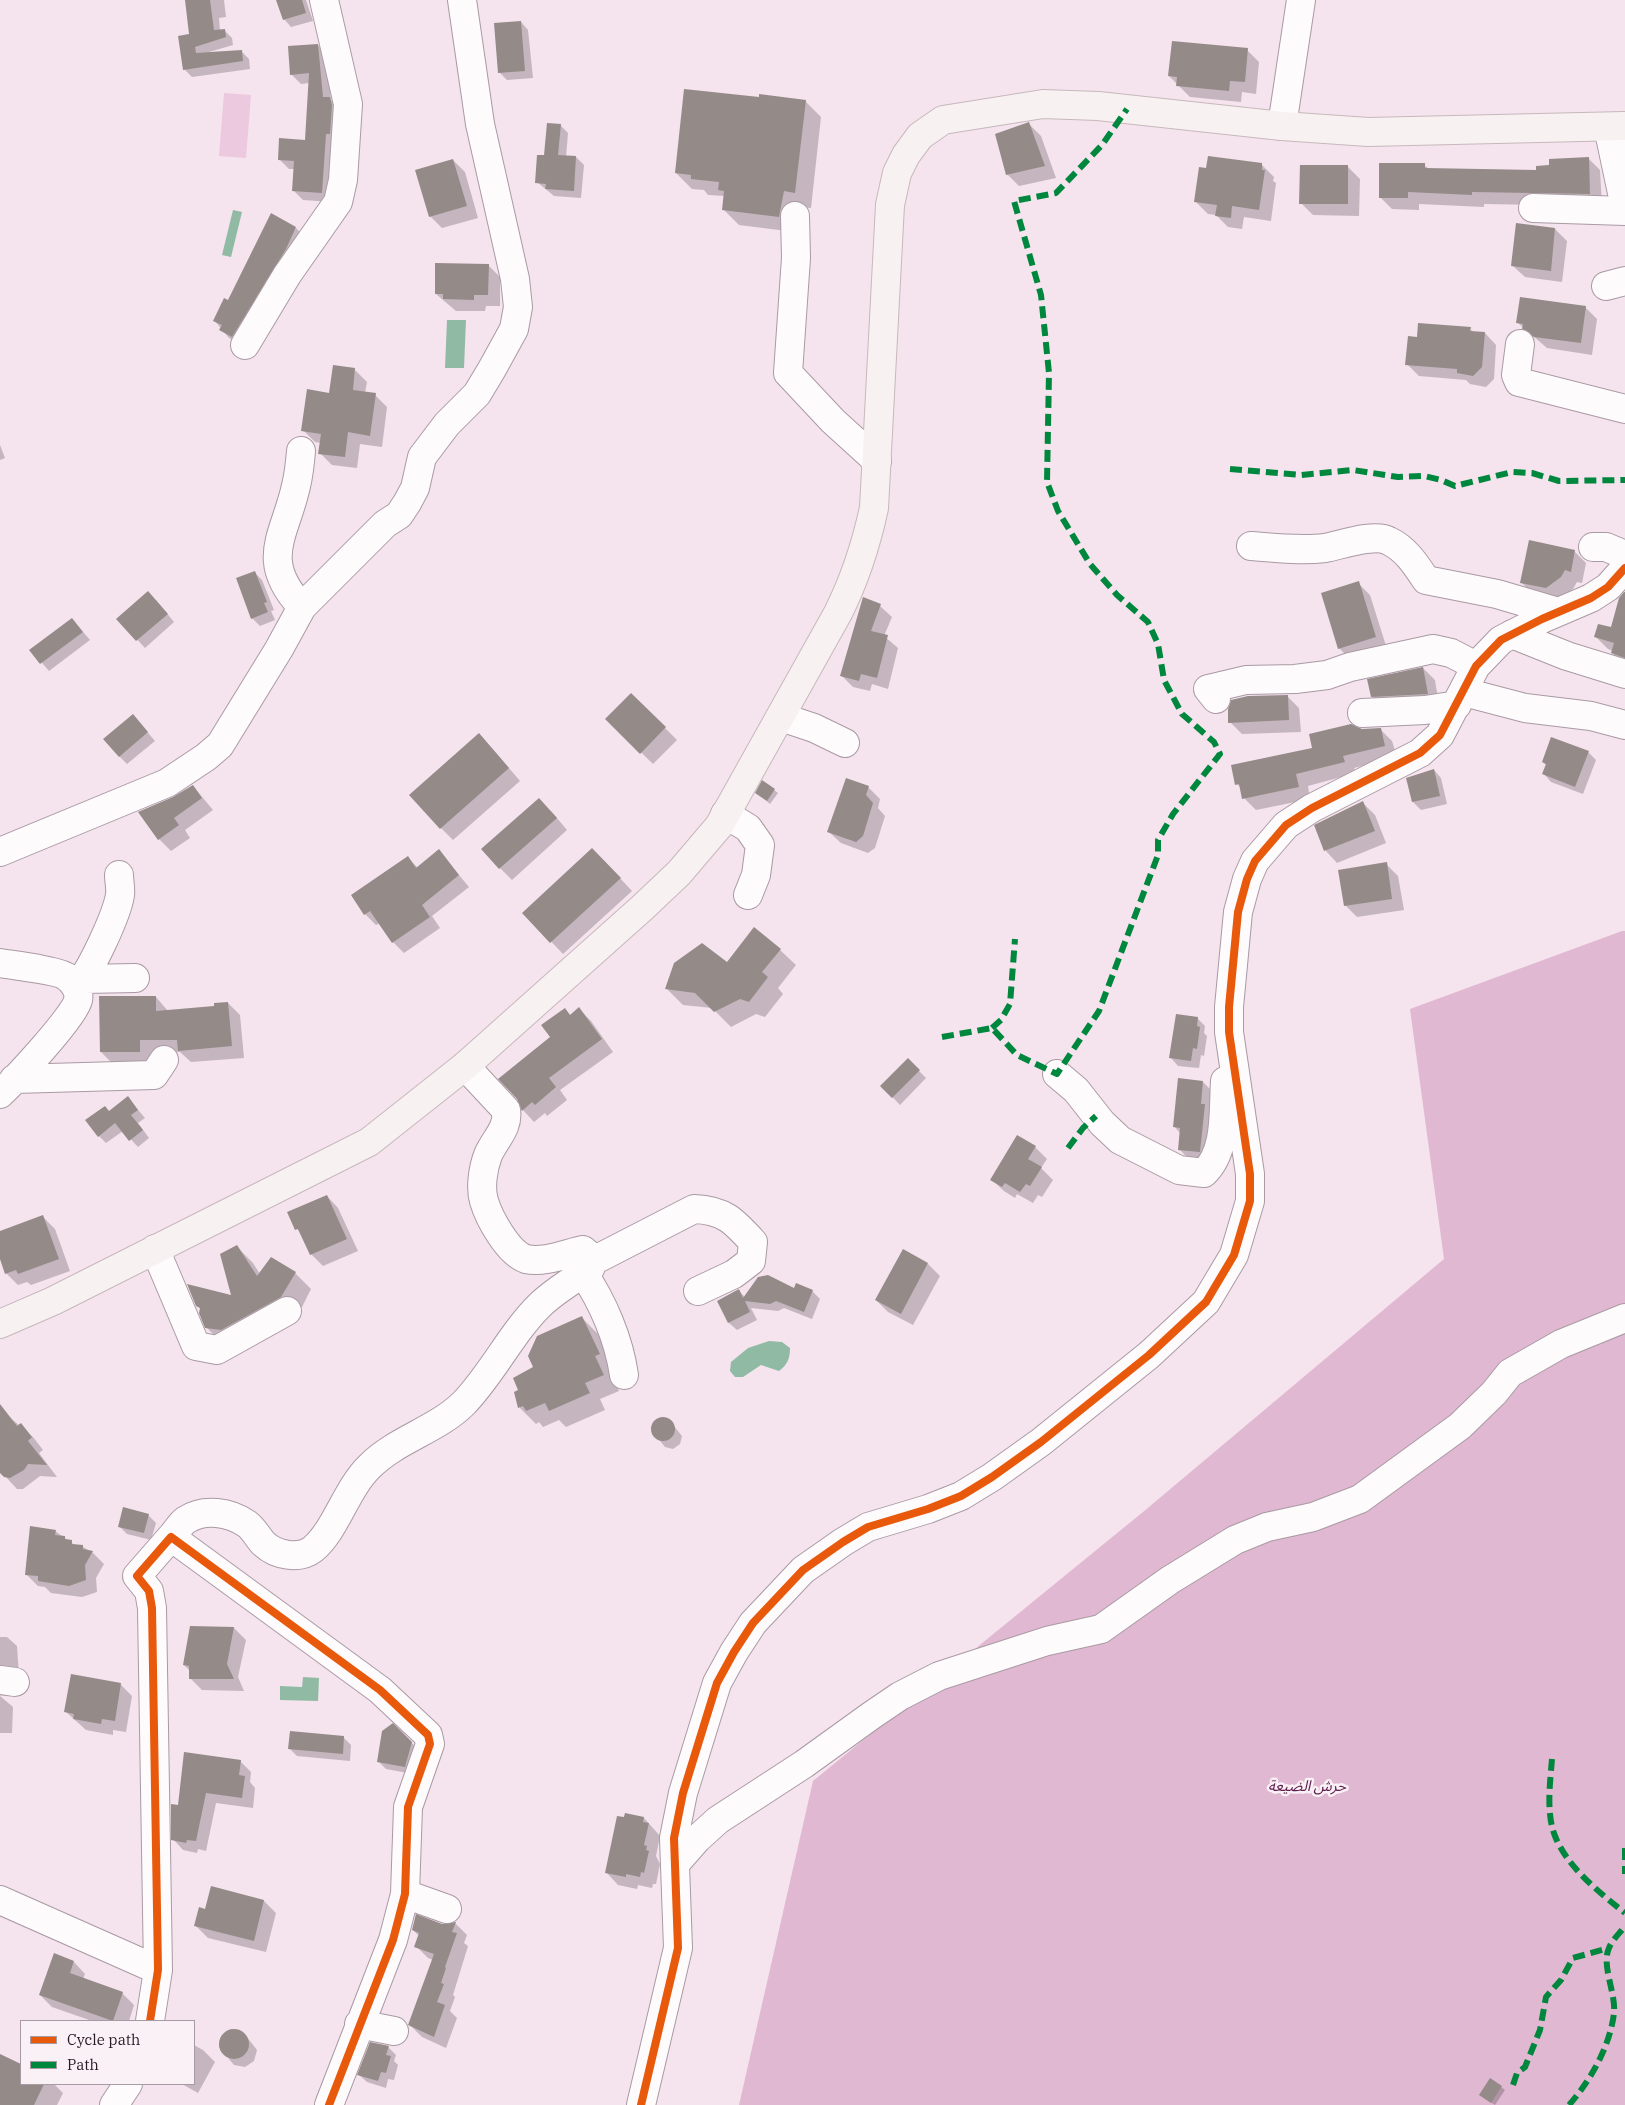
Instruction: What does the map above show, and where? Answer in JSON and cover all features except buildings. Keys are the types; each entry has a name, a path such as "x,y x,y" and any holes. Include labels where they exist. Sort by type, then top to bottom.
{"main road":[{"path":"0,1324 53,1301 368,1142 465,1066 525,1010 617,932 679,873 725,814 781,717 853,583 868,540 877,461 890,204 897,173 920,136 943,120 1043,104 1126,109 1282,126 1413,132 1617,126"}],"street":[{"path":"245,345 287,275 338,202 343,180 348,104 324,0"},
{"path":"0,852 167,783 220,745 279,649 302,607 385,524 398,515 415,488 422,457 447,424 477,394 514,329 518,307 515,279 480,124 462,0"},
{"path":"1282,126 1301,0"},
{"path":"1617,126 1625,207"},
{"path":"1533,208 1625,211"},
{"path":"795,216 796,258 788,373 833,421 877,461"},
{"path":"1520,344 1516,375 1520,382 1625,409"},
{"path":"301,451 296,486 277,542 278,566 289,593 302,607"},
{"path":"1251,546 1287,549 1324,548 1356,540 1388,540 1409,555 1426,580 1497,594 1558,612"},
{"path":"1593,546 1606,547 1625,555"},
{"path":"1057,1074 1076,1090 1102,1123 1120,1140 1179,1170 1204,1173 1214,1163 1220,1148 1229,1032 1229,1006 1238,912 1247,879 1255,861 1286,825 1312,808 1420,753 1440,735 1461,699 1476,666 1488,653 1512,634 1591,598 1608,587 1625,568"},
{"path":"1512,634 1567,656 1625,674"},
{"path":"1216,699 1208,689 1246,680 1295,679 1327,675 1433,649 1451,653 1476,666"},
{"path":"1362,713 1425,710 1461,699 1591,716 1625,725"},
{"path":"781,717 814,728 845,743"},
{"path":"725,814 748,828 760,845 756,875 748,895"},
{"path":"7,1087 74,1010 79,999 80,982 93,964 120,894 119,875"},
{"path":"0,963 66,976 80,982 136,978"},
{"path":"641,2105 678,1948 674,1838 683,1793 717,1683 734,1652 754,1623 783,1590 811,1565 868,1527 928,1509 962,1496 992,1477 1041,1442 1149,1356 1206,1302 1219,1284 1234,1255 1250,1201 1250,1174 1229,1032"},
{"path":"7,1087 154,1075 164,1060"},
{"path":"465,1066 506,1110 507,1119 488,1155 482,1184 484,1200 503,1239 517,1254 527,1259 542,1260 583,1250 590,1255 588,1267 595,1291 621,1357 624,1375"},
{"path":"150,2020 158,1970 152,1608 149,1591 137,1576 185,1521 197,1515 212,1513 232,1516 248,1525 265,1546 280,1554 295,1556 311,1551 323,1539 350,1490 370,1465 388,1451 448,1417 465,1402 541,1304 588,1267 694,1209 712,1209 732,1220 753,1242 751,1261 734,1274 698,1291"},
{"path":"155,1249 196,1346 217,1350 287,1312"},
{"path":"675,1864 697,1839 718,1820 900,1696 938,1676 1047,1641 1101,1629 1147,1596 1235,1540 1267,1527 1312,1517 1360,1499 1460,1426 1494,1393 1510,1374 1561,1344 1625,1318"},
{"path":"171,1537 380,1690 428,1735 430,1744 408,1807 405,1894 393,1940 359,2024 338,2095"},
{"path":"405,1894 447,1909"},
{"path":"0,1900 158,1970"},
{"path":"359,2024 394,2031"},
{"path":"114,2105 127,2085"}],"shaded area":[{"path":"224,93 251,95 246,158 219,156"},
{"path":"233,210 242,212 231,257 222,255"},
{"path":"447,320 466,320 464,368 445,368"},
{"path":"769,1341 782,1342 790,1348 789,1359 784,1366 779,1371 761,1365 743,1377 735,1377 730,1371 731,1362 748,1348"},
{"path":"303,1677 319,1678 318,1701 280,1700 280,1686 302,1687"}],"green space":[{"name":"حرش الضيعة","path":"1625,931 1625,2105 739,2105 813,1781 1143,1512 1444,1259 1410,1009"}],"marked path":[{"path":"942,1037 992,1028 1017,1055 1057,1074 1099,1011 1158,855 1158,840 1173,814 1220,754 1214,742 1182,714 1164,680 1158,644 1148,622 1117,595 1090,564 1058,511 1047,482 1049,373 1041,295 1014,201 1056,193 1102,145 1127,109"},
{"path":"1230,469 1301,475 1353,470 1398,477 1424,476 1455,486 1512,472 1532,473 1559,481 1625,480"},
{"path":"992,1028 1001,1020 1010,1004 1015,939"},
{"path":"1068,1148 1083,1128 1096,1116"},
{"path":"1552,1759 1550,1818 1560,1847 1585,1879 1625,1913"},
{"path":"1625,1848 1625,1874"},
{"path":"1569,2105 1592,2074 1608,2038 1612,2025 1614,2005 1607,1955 1612,1942 1625,1926"},
{"path":"1513,2085 1517,2073 1525,2067 1540,2030 1546,1997 1561,1980 1573,1958 1609,1948"}],"cycle path":[{"path":"641,2105 678,1948 674,1838 683,1793 717,1683 734,1652 753,1623 803,1570 868,1527 928,1509 961,1496 992,1477 1041,1442 1149,1355 1206,1302 1234,1255 1250,1201 1250,1174 1229,1032 1229,1007 1238,912 1247,879 1255,861 1286,825 1312,808 1420,753 1440,735 1476,666 1501,640 1542,619 1591,598 1608,587 1625,568"},
{"path":"150,2020 158,1970 152,1608 149,1591 137,1576 171,1537 380,1690 428,1735 430,1744 408,1807 405,1894 393,1940 329,2105"}]}
